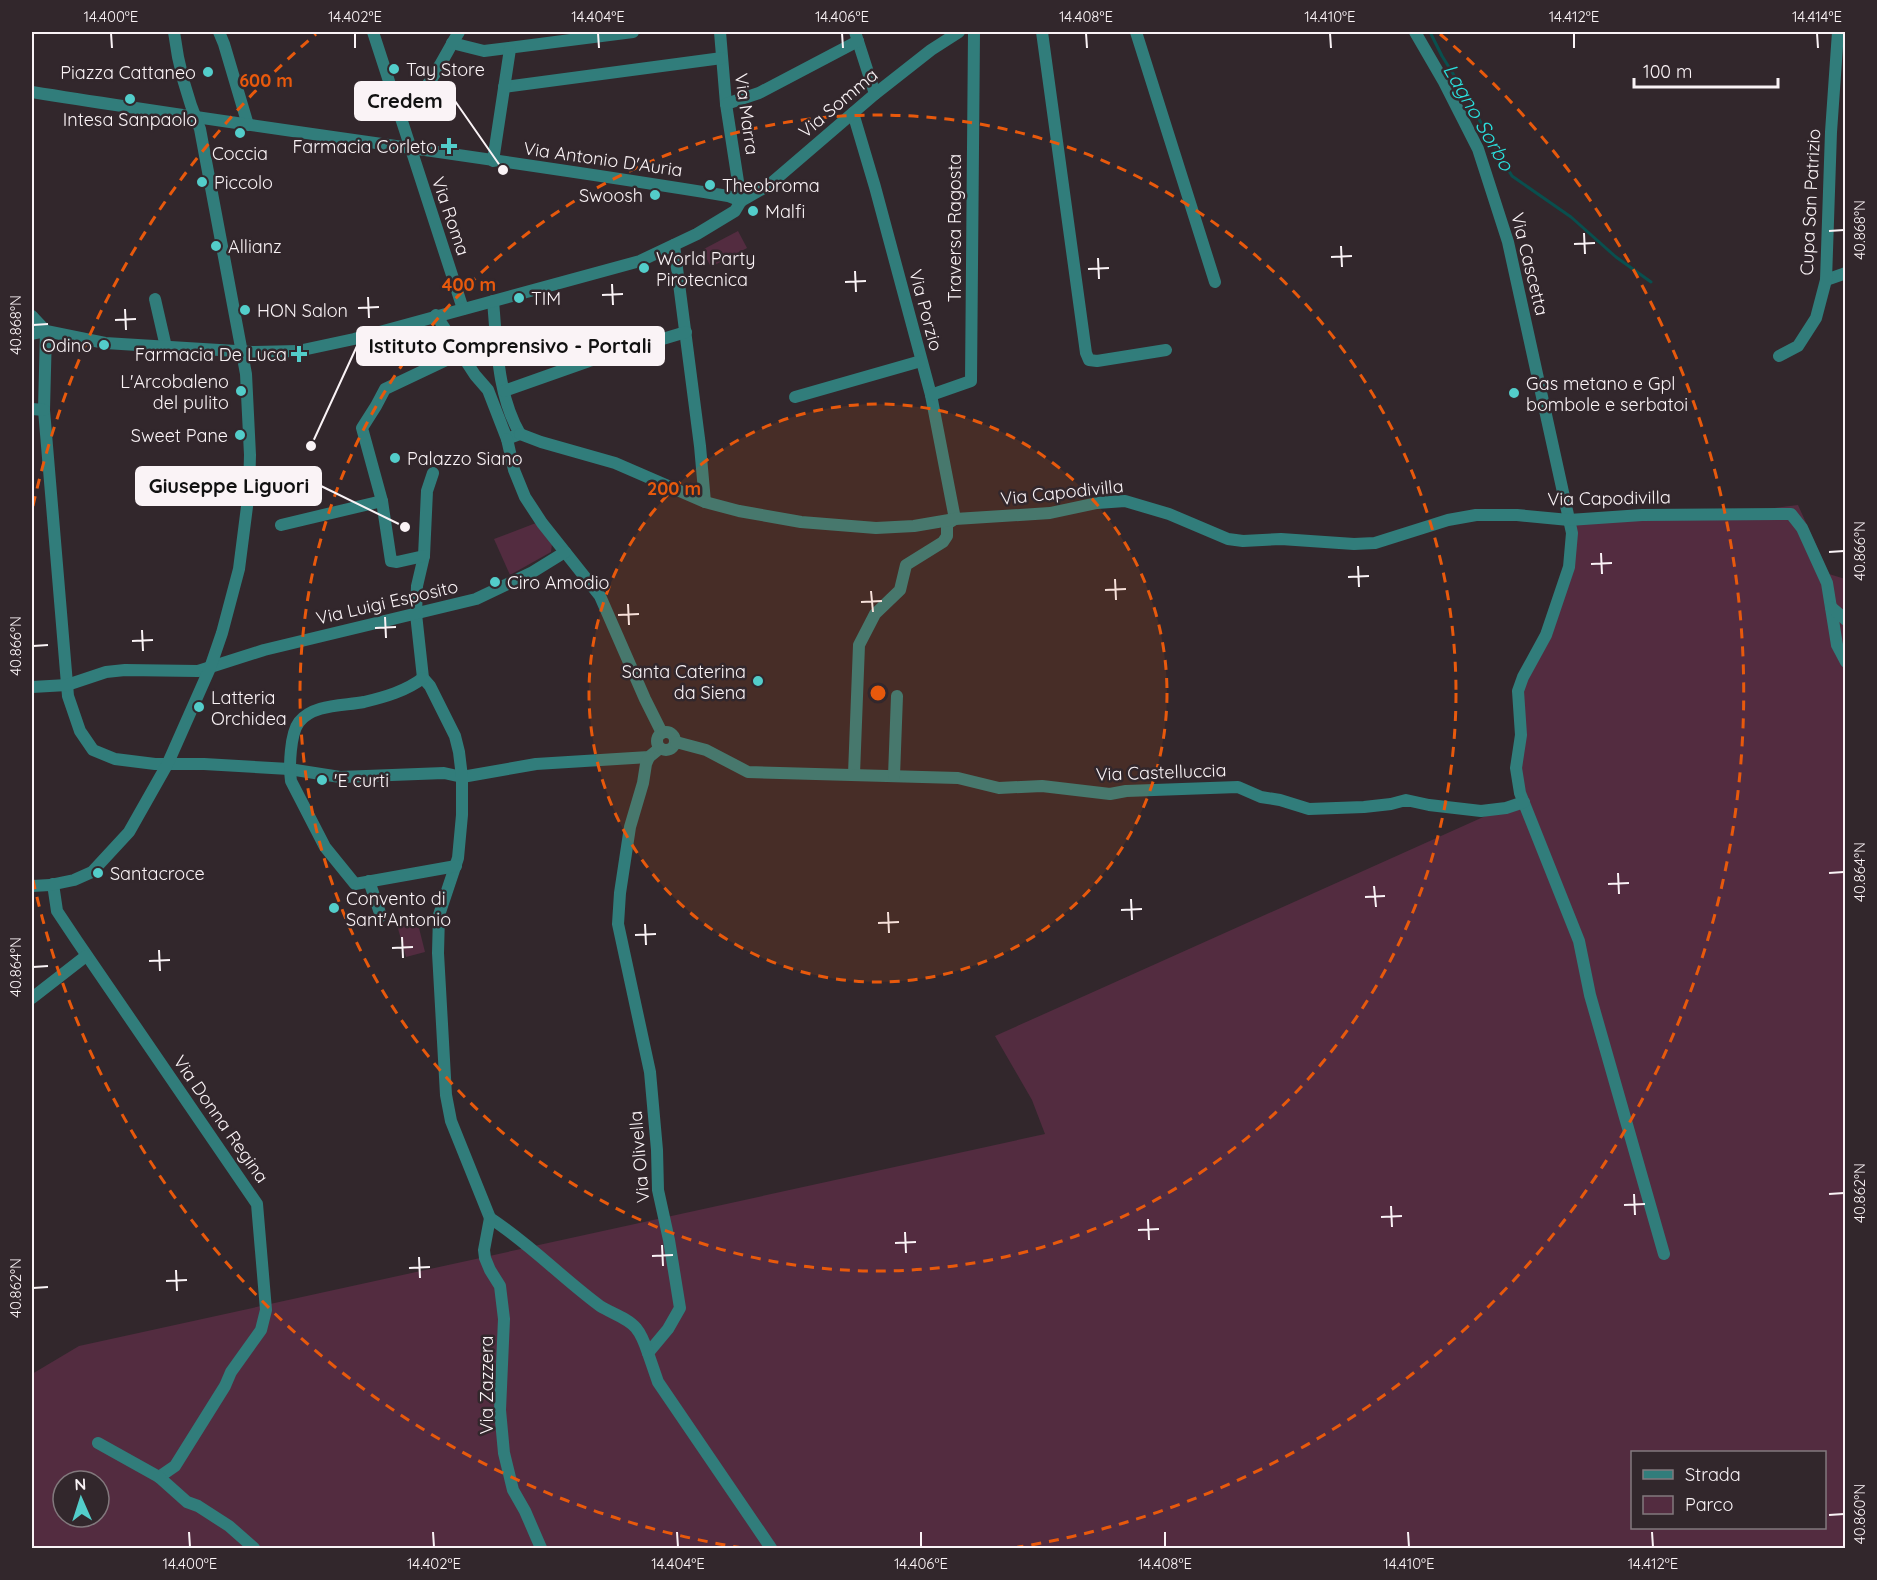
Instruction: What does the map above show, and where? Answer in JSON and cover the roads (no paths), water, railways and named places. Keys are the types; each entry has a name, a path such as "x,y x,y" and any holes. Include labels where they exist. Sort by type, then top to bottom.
{"street":[{"path":"32,886 74,880 92,872 129,832 168,763 210,668 232,598 241,558 249,500 250,455 246,374 200,129 176,48 174,32"},
{"path":"219,32 248,125"},
{"name":"Via Roma","path":"373,32 464,309"},
{"path":"399,111 406,108 431,81 459,32"},
{"path":"452,43 484,51 633,32"},
{"name":"Via Marra","path":"720,32 726,104 741,201"},
{"name":"Via Somma","path":"46,331 105,343 166,347 263,352 312,348 354,339 640,261 735,211 741,201 769,185 875,94 931,50 959,32"},
{"name":"Traversa Ragosta","path":"930,395 971,381 974,32"},
{"path":"1042,32 1086,353 1089,360 1097,362 1166,350"},
{"path":"1136,32 1215,282"},
{"name":"Via Cascetta","path":"1415,32 1444,82 1478,149 1508,242 1572,533 1569,567 1546,635 1522,676 1518,691 1521,735 1516,768 1524,802 1579,941 1590,995 1664,1254"},
{"name":"Cupa San Patrizio","path":"1779,356 1798,346 1816,318 1826,280 1831,132 1838,32"},
{"path":"726,104 759,93 857,36 875,94"},
{"path":"493,161 510,49"},
{"path":"504,87 722,58"},
{"name":"Via Antonio D'Auria","path":"32,92 702,192 728,196 741,201"},
{"name":"Via Porzio","path":"853,113 930,395 955,519"},
{"path":"674,245 705,502"},
{"path":"1826,280 1845,273"},
{"path":"155,299 166,347"},
{"path":"493,301 504,392 511,417 520,434 507,440"},
{"path":"436,315 475,375 488,390 507,440 520,487 543,523 600,596 662,732"},
{"path":"32,316 46,331 38,410 68,696 80,731 93,750 115,759 155,764 289,769 340,777 444,773 462,777 536,764 649,757 660,748"},
{"path":"32,334 46,331"},
{"path":"504,392 569,367 686,332"},
{"path":"424,556 397,562 391,561 382,501 362,428 385,389 461,353"},
{"path":"795,397 921,361"},
{"name":"Via Capodivilla","path":"520,434 615,463 705,502 739,511 801,522 876,528 914,526 955,519 1050,513 1097,503 1125,501 1169,514 1228,539 1243,541 1289,539 1354,544 1376,543 1448,520 1476,515 1517,515 1569,520 1642,514 1791,514 1802,528 1827,583 1831,607"},
{"path":"433,473 425,508 424,556 417,586 416,614 423,678 458,744 462,777 459,858 439,915 438,953 446,1095 451,1121 490,1218 519,1238 601,1306 635,1326 644,1341 658,1382 771,1548"},
{"path":"280,525 382,501"},
{"path":"854,774 859,645 875,614 900,590 906,565 943,542 947,524 955,519"},
{"name":"Via Luigi Esposito","path":"32,687 67,685 106,672 198,671 210,668 264,650 476,599 531,573 565,552"},
{"path":"1831,607 1845,620"},
{"path":"1831,607 1837,645 1845,662"},
{"path":"423,678 411,688 377,699 317,710 305,717 298,723 289,769 291,781 325,846 355,884 456,866"},
{"path":"894,776 897,696"},
{"path":"660,748 671,749 676,742 673,734 662,732"},
{"path":"660,748 657,740 662,732"},
{"name":"Via Castelluccia","path":"676,742 706,750 748,772 958,778 999,788 1042,786 1110,794 1136,790 1238,787 1309,809 1373,806 1406,800 1481,811 1506,808 1524,802"},
{"name":"Via Olivella","path":"648,1353 668,1329 680,1308 658,1190 650,1072 618,924 620,893 630,828 649,757"},
{"path":"369,881 381,916"},
{"name":"Via Donna Regina","path":"53,884 57,910 86,956 257,1204 266,1310 264,1322 175,1466 159,1477"},
{"path":"32,998 86,956"},
{"name":"Via Zazzera","path":"490,1218 485,1258 500,1286 504,1319 500,1410 504,1453 513,1490 541,1548"},
{"path":"98,1443 159,1477 187,1502 211,1514 254,1548"}],"waterway":[{"name":"Lagno Sorbo","path":"1430,32 1512,176 1571,217 1616,257 1651,282"}],"place":[{"name":"Tay Store","path":"394,69"},
{"name":"Piazza Cattaneo","path":"208,72"},
{"name":"Intesa Sanpaolo","path":"130,99"},
{"name":"Coccia","path":"240,133"},
{"name":"Farmacia Corleto","path":"449,146"},
{"name":"Credem","path":"503,170"},
{"name":"Piccolo","path":"202,182"},
{"name":"Theobroma","path":"710,185"},
{"name":"Swoosh","path":"655,195"},
{"name":"Malfi","path":"753,211"},
{"name":"Allianz","path":"216,246"},
{"name":"World Party Pirotecnica","path":"644,268"},
{"name":"TIM","path":"519,298"},
{"name":"HON Salon","path":"245,310"},
{"name":"Odino","path":"104,345"},
{"name":"Farmacia De Luca","path":"299,354"},
{"name":"L'Arcobaleno del pulito","path":"241,391"},
{"name":"Gas metano e Gpl bombole e serbatoi","path":"1514,393"},
{"name":"Sweet Pane","path":"240,435"},
{"name":"Istituto Comprensivo - Portali","path":"311,446"},
{"name":"Palazzo Siano","path":"395,458"},
{"name":"Giuseppe Liguori","path":"405,527"},
{"name":"Ciro Amodio","path":"495,582"},
{"name":"Santa Caterina da Siena","path":"758,681"},
{"name":"Latteria Orchidea","path":"199,707"},
{"name":"'E curti","path":"322,780"},
{"name":"Santacroce","path":"98,873"},
{"name":"Convento di Sant'Antonio","path":"334,908"}]}
